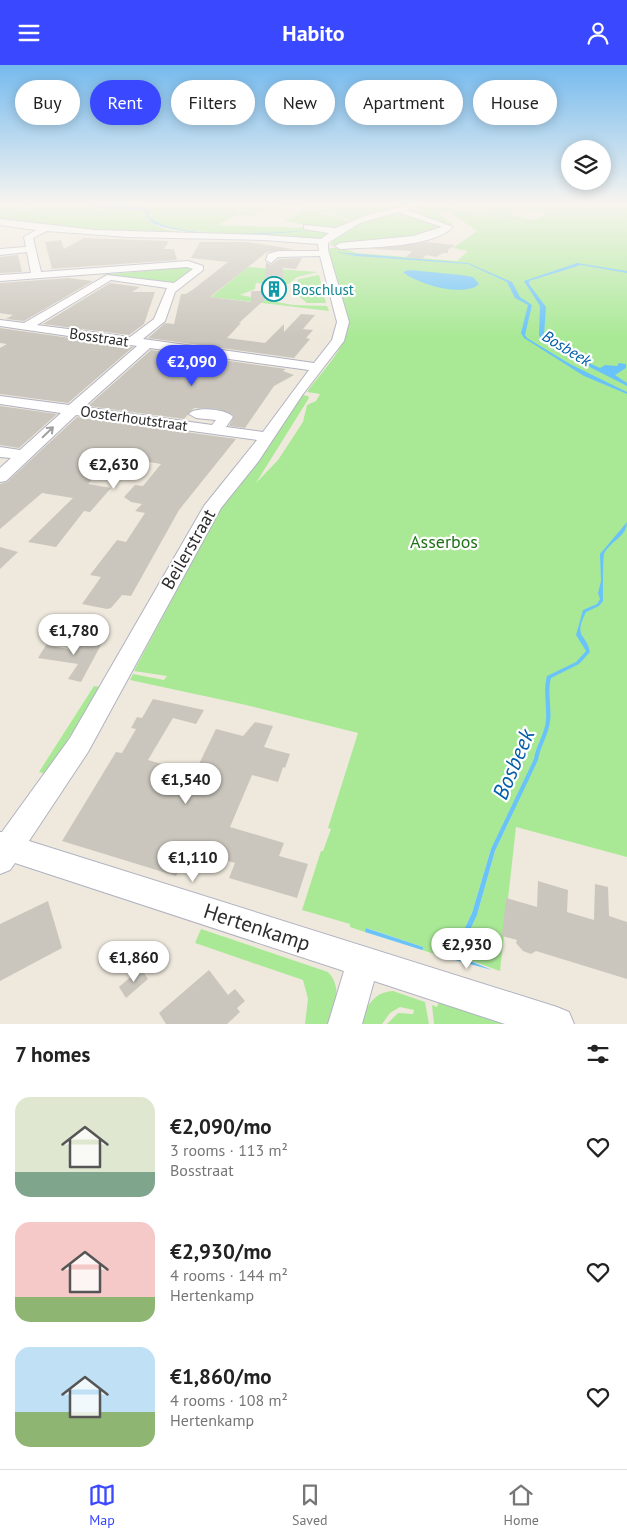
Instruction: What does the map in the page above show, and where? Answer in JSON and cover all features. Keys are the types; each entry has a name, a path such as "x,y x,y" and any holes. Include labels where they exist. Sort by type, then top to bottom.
{"street":[{"path":"271,260 271,256 278,253 303,248"},
{"name":"Beilerstraat","path":"3,851 79,745 213,506 267,437 316,367 338,341 343,322 331,248"},
{"path":"345,248 354,251 384,253"},
{"path":"0,252 31,249 37,275"},
{"path":"0,278 79,274 188,264 200,268 168,294 159,321 133,341"},
{"path":"79,274 177,286"},
{"path":"25,327 107,278"},
{"name":"Bosstraat","path":"0,323 316,367"},
{"path":"0,477 148,343"},
{"name":"Oosterhoutstraat","path":"0,400 267,437"},
{"path":"196,414 226,417 216,430"},
{"path":"0,451 24,455"},
{"name":"Hertenkamp","path":"3,851 363,961 557,1024"},
{"path":"345,1024 363,961"}],"green space":[{"name":"Asserbos","path":"329,248 341,248 357,253 457,261 468,251 453,248 627,248 627,857 516,827 500,971 458,956 477,915 495,851 512,815 491,849 472,913 452,955 446,956 447,958 422,950 423,947 367,928 365,932 350,927 350,924 302,910 321,851 323,851 331,829 328,828 358,733 246,705 130,680 133,674 164,680 167,676 134,671 221,507 303,395 309,398 256,483 278,460 303,422 307,405 316,401 320,394 307,392 338,351 347,333 349,323 328,251 330,251"},
{"path":"188,267 194,270 179,281 170,283 101,275"},
{"path":"248,267 318,272 297,277 290,283 283,285 256,283 255,289 240,295 293,305 327,306 329,311 211,297"},
{"path":"319,275 326,303 307,303 294,292 293,288 299,279"},
{"path":"94,686 101,687 46,774 39,772"},
{"path":"201,929 328,972 335,983 336,990 335,1024 305,1024 308,999 303,980 195,943"},
{"path":"393,991 425,1002 429,1024 387,1024 398,1013 413,1014 414,1010 400,1007 390,1013 382,1024 354,1024 375,998 386,992"},
{"path":"440,998 519,1024 434,1024 432,1005 437,1007"}],"water":[{"path":"335,252 468,263 512,282 520,297 532,305 525,335 527,338 570,364 627,392 627,394 584,376 524,338 521,333 528,305 515,298 507,282 468,264 356,256"},
{"path":"577,263 627,271 627,273 581,265 529,281 529,284 546,307 544,335 578,358 600,368 605,365 617,366 619,363 626,364 626,368 615,375 627,383 627,386 570,357 539,336 540,306 524,281"},
{"path":"410,270 473,277 479,284 463,290 441,288 418,281 403,272"},
{"path":"627,522 624,532 604,554 603,601 599,606 586,612 582,621 580,631 590,652 579,664 551,678 548,732 538,760 495,851 477,915 458,956 492,970 447,958 448,954 452,955 472,913 491,849 534,759 545,725 545,687 547,676 576,662 586,651 576,635 583,610 597,604 600,599 598,593 601,581 600,554"},
{"path":"366,928 423,947 423,949 365,932"}],"building":[{"path":"47,248 165,248 174,249 177,260 50,269 52,268"},
{"path":"197,248 293,249 267,252 210,297 251,302 251,291 264,291 266,262 271,265 279,259 302,258 296,269 283,268 283,293 272,293 239,323 241,323 227,338 265,343 284,324 284,332 301,314 315,315 303,329 313,330 306,338 310,339 294,358 148,338 165,323 174,324 181,294 186,294 195,288 228,262 191,258"},
{"path":"451,248 448,250 448,253 443,253 436,257 426,255 422,259 406,257 412,251 371,249"},
{"path":"18,255 22,272 0,273 0,257"},
{"path":"68,278 93,281 24,321 6,319 13,315 0,313 0,283"},
{"path":"110,283 140,287 132,292 155,292 144,324 129,335 43,324"},
{"path":"0,328 133,347 68,403 0,394 0,348 7,344 0,343"},
{"path":"151,350 286,369 283,371 294,375 274,386 245,428 229,426 234,416 218,409 194,408 184,419 88,406"},
{"path":"0,406 57,414 19,448 0,445"},
{"path":"77,417 236,439 179,510 131,596 122,595 111,608 107,609 82,604 101,577 90,575 117,540 126,542 145,513 135,511 142,504 131,502 124,497 135,485 143,486 161,464 115,456 88,484 111,488 90,512 84,511 56,547 28,542 73,498 42,493 0,529 0,484 7,482"},
{"path":"0,547 18,552 0,569"},
{"path":"74,638 102,643 81,682 68,679 78,664 38,658 46,645 68,649"},
{"path":"153,699 204,710 196,724 173,718 148,760 189,772 193,765 198,766 216,729 243,736 255,722 273,726 264,747 290,754 285,768 283,767 278,782 252,775 230,827 284,843 279,856 308,864 297,898 229,878 235,863 202,853 200,858 186,854 176,876 62,841 116,752 122,753 136,729 131,728 137,717 142,718"},
{"path":"538,881 568,890 567,912 594,920 595,884 608,887 609,916 627,922 627,979 536,951 531,954 523,951 516,943 517,940 502,936 506,898 537,907"},
{"path":"48,901 62,948 0,981 0,924"},
{"path":"141,968 148,979 126,998 119,987"},
{"path":"209,970 228,995 235,989 245,1001 237,1008 240,1012 227,1024 166,1024 159,1013"}],"place":[{"name":"Boschlust","path":"274,289"}],"water label":[{"name":"Bosbeek","path":"567,348"},
{"name":"Bosbeek","path":"513,764"}]}
